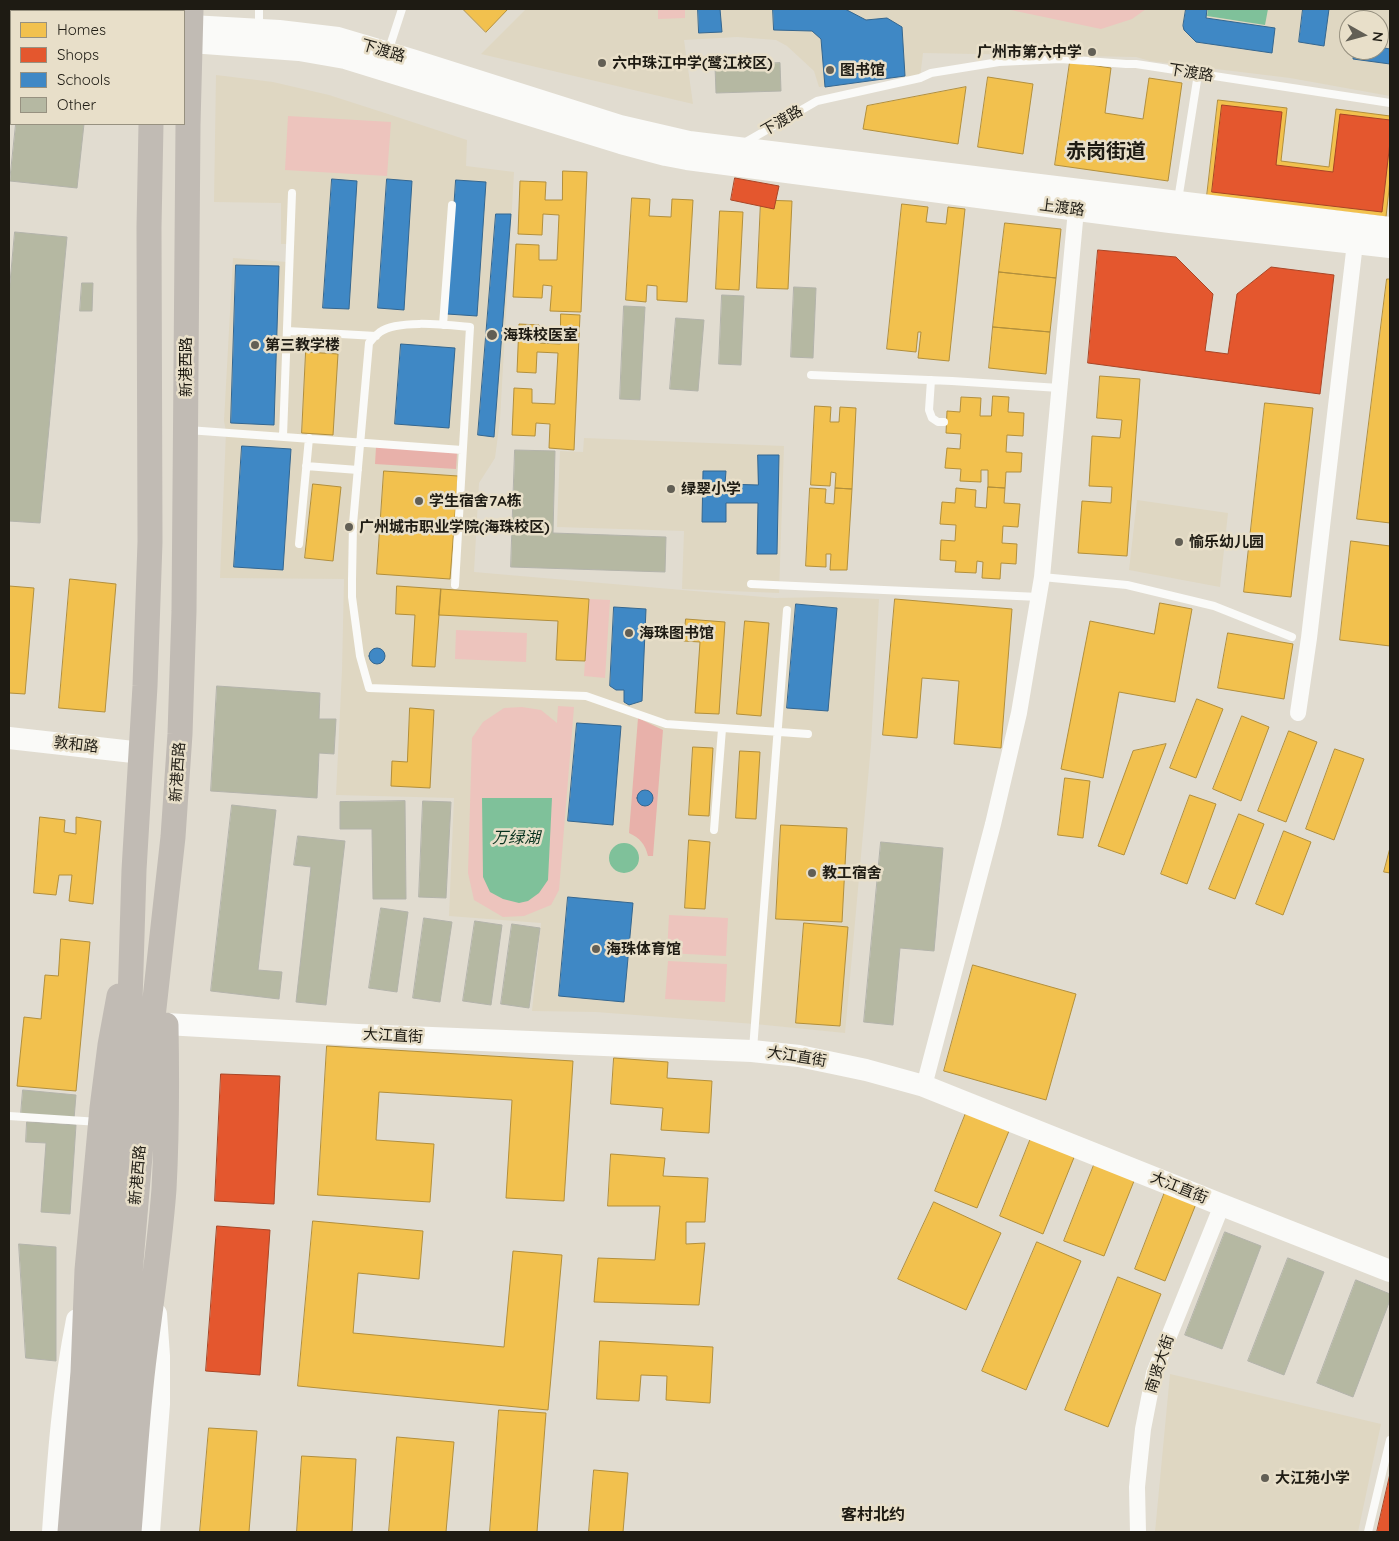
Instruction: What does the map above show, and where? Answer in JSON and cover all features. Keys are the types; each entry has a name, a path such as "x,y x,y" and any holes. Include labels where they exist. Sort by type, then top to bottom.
{"main road":[{"name":"下渡路","path":"188,29 259,19 357,43 620,126 689,142 735,157"},
{"name":"下渡路","path":"188,29 345,58 645,150 687,159 735,157"},
{"name":"新港西路","path":"90,1532 162,950 173,837 180,734 184,611 188,29"},
{"name":"新港西路","path":"108,1532 114,1342 128,1067 134,870 142,753 150,542 151,125"},
{"name":"上渡路","path":"735,157 936,171 1390,228"},
{"name":"上渡路","path":"735,157 847,179 1076,210 1390,247"},
{"name":"敦和路","path":"9,738 142,753"},
{"path":"70,1532 83,1372 87,1270 100,1122 112,1027 132,943"},
{"path":"129,1532 145,1351 154,1288 164,1179 167,1109 166,1024 162,950"},
{"name":"大江直街","path":"166,1024 368,1035 752,1051 799,1056 866,1070 924,1086 1390,1271"},
{"path":"53,1532 64,1398 70,1354 87,1270"},
{"path":"149,1532 159,1404 159,1356 154,1288"}],"street":[{"path":"924,1086 996,815 1019,713 1042,576 1076,210"},
{"path":"1298,713 1309,638 1355,243"},
{"name":"南贤大街","path":"1138,1532 1137,1487 1142,1439 1154,1373 1222,1205"}],"lane":[{"path":"388,52 402,9"},
{"name":"下渡路","path":"735,157 817,101 920,78 931,73 999,62 1061,59 1136,64 1390,103"},
{"path":"1178,202 1198,74"},
{"path":"283,436 292,193"},
{"path":"443,325 452,205"},
{"path":"455,584 470,327 403,324 381,331 369,343 352,539 352,597 360,656 370,688 586,696 666,724 808,734"},
{"path":"287,331 376,336"},
{"path":"811,375 1058,388"},
{"path":"931,380 929,410 932,418 938,422 944,422"},
{"path":"185,430 462,450"},
{"path":"299,544 309,438"},
{"path":"306,466 358,470"},
{"path":"1042,576 1127,586 1214,606 1292,637"},
{"path":"751,584 1038,597"},
{"path":"752,1051 787,610"},
{"path":"714,830 722,729"},
{"path":"9,1116 100,1122"},
{"path":"1368,1532 1390,1440"}],"shaded area":[{"name":"广州市第六中学","path":"526,9 1390,9 1390,96 1290,78 1150,61 1136,57 923,53 920,78 905,76 819,87 814,71 787,46 776,40 737,37 684,40 693,104 481,54"},
{"path":"658,9 685,9 685,18 658,19"},
{"path":"1006,9 1146,9 1132,19 1101,29"},
{"name":"广州城市职业学院(海珠校区)","path":"216,75 273,82 329,95 388,114 467,140 466,166 514,172 500,420 495,458 479,483 474,572 775,598 830,597 879,599 871,745 845,1033 596,1012 532,1011 541,923 449,916 454,798 336,795 344,579 220,578 226,432 224,421 233,258 287,262 288,244 281,244 281,203 214,202"},
{"path":"288,116 391,122 387,176 285,170"},
{"name":"绿翠小学","path":"584,438 784,446 779,593 682,589 684,531 557,527 560,451 583,452"},
{"path":"376,447 457,453 456,469 375,464"},
{"name":"愉乐幼儿园","path":"1137,500 1228,513 1220,587 1129,570"},
{"path":"589,599 610,600 605,678 584,676"},
{"path":"456,630 527,633 526,662 455,659"},
{"path":"558,706 574,707 559,890 551,905 524,916 503,917 474,900 468,873 472,738 483,722 504,708 522,707 541,710 557,723"},
{"path":"638,718 663,730 653,856 648,856 642,842 629,833"},
{"path":"669,915 728,918 726,956 667,953"},
{"path":"668,961 727,964 725,1002 665,999"},
{"name":"大江苑小学","path":"1170,1374 1381,1424 1358,1532 1155,1532"}],"water":[{"path":"1208,9 1268,9 1265,25 1207,16"},
{"name":"万绿湖","path":"482,798 552,798 548,880 539,893 528,901 519,903 503,899 490,892 483,877"},
{"path":"624,843 635,847 639,858 635,869 624,873 613,869 609,858 613,847"}],"building: Homes":[{"path":"26,9 60,9 60,10"},
{"path":"75,9 132,9 132,10"},
{"path":"463,9 508,9 486,32"},
{"path":"1070,62 1111,68 1105,113 1143,119 1149,78 1182,83 1168,181 1055,165"},
{"path":"988,77 1033,84 1023,154 978,147"},
{"path":"966,87 958,144 863,129 867,106"},
{"path":"1218,100 1287,108 1281,161 1329,167 1336,109 1390,116 1390,180 1386,217 1207,196"},
{"path":"563,171 587,172 581,312 550,311 552,286 543,285 542,298 513,297 516,244 539,245 539,260 557,260 559,215 543,214 542,235 518,234 520,181 546,182 545,200 562,200"},
{"path":"632,198 650,199 649,216 671,217 672,199 693,200 687,302 657,300 657,286 647,285 646,302 626,300"},
{"path":"761,200 792,201 788,289 757,288"},
{"path":"902,204 928,207 926,222 946,224 948,207 965,209 949,361 918,358 921,332 918,332 916,352 887,349"},
{"path":"720,211 743,212 739,290 716,289"},
{"path":"1005,223 1061,229 1056,278 999,272"},
{"path":"1111,258 1180,267 1201,295 1194,360 1170,354 1174,309 1164,289 1144,286 1137,357 1100,350"},
{"path":"999,272 1056,278 1050,332 993,327"},
{"path":"1270,273 1330,280 1318,383 1289,381 1299,294 1279,291 1258,313 1252,373 1232,371 1239,303"},
{"path":"1387,279 1390,279 1390,523 1357,519"},
{"path":"561,314 580,315 574,450 549,448 550,424 536,423 535,436 512,435 514,388 532,389 532,403 555,404 558,353 537,352 536,373 517,372 519,324 539,325 538,343 560,344"},
{"path":"993,327 1050,332 1046,374 989,368"},
{"path":"306,352 338,354 333,435 302,433"},
{"path":"1100,376 1140,379 1127,556 1078,553 1082,501 1111,503 1112,487 1089,486 1092,436 1120,438 1122,420 1097,418"},
{"path":"993,396 1009,397 1008,412 1024,413 1023,436 1007,435 1006,452 1022,453 1021,472 1006,472 1005,488 988,487 988,470 981,470 981,482 960,481 961,469 945,468 947,448 960,449 961,434 946,433 947,411 960,412 961,397 981,398 980,416 991,416"},
{"path":"1265,403 1313,408 1291,597 1244,592"},
{"path":"815,406 831,407 830,422 839,422 840,407 856,408 852,489 835,488 836,473 831,472 830,486 811,485"},
{"name":"学生宿舍7A栋","path":"384,471 458,476 450,579 377,574"},
{"path":"313,484 341,487 333,561 305,558"},
{"path":"988,487 1005,488 1004,503 1020,504 1018,527 1003,526 1002,543 1017,544 1016,564 1001,563 1000,579 982,578 983,562 977,561 976,573 955,572 956,561 940,560 941,540 955,541 956,525 940,524 942,502 955,503 956,488 976,490 975,507 986,508"},
{"path":"810,488 826,489 825,503 834,504 835,488 852,489 847,570 830,570 831,554 826,554 826,567 806,566"},
{"path":"1351,541 1390,546 1390,646 1340,640"},
{"path":"70,579 116,584 105,712 59,708"},
{"path":"9,586 34,588 25,694 9,693"},
{"path":"397,586 441,589 435,667 412,666 415,615 396,614"},
{"path":"441,589 589,599 585,661 556,660 558,621 439,615"},
{"path":"895,599 1012,609 1001,748 954,744 959,681 922,678 917,738 883,735"},
{"path":"1160,603 1192,609 1175,702 1119,692 1103,778 1061,769 1090,621 1154,634"},
{"path":"686,619 725,622 719,714 695,713 700,642 684,641"},
{"path":"745,621 769,623 761,716 737,714"},
{"path":"1228,633 1293,644 1284,699 1218,688"},
{"path":"1197,699 1223,709 1196,778 1170,768"},
{"path":"410,708 434,710 430,788 391,786 392,761 407,762"},
{"path":"1242,716 1269,727 1241,801 1213,789"},
{"path":"1289,731 1317,742 1286,822 1258,811"},
{"path":"1166,744 1124,855 1098,846 1133,751"},
{"path":"693,747 713,748 709,816 689,815"},
{"path":"1335,749 1364,759 1334,840 1306,829"},
{"path":"740,751 760,752 756,819 736,818"},
{"path":"1065,778 1090,781 1083,838 1058,835"},
{"path":"1190,795 1216,804 1187,884 1161,874"},
{"path":"1239,814 1264,824 1235,899 1209,889"},
{"path":"40,817 65,820 64,832 76,834 76,817 101,821 93,904 69,901 72,875 59,875 56,895 34,893"},
{"name":"教工宿舍","path":"781,825 847,828 842,922 776,919"},
{"path":"1284,831 1311,842 1283,915 1256,904"},
{"path":"689,840 710,842 705,909 685,908"},
{"path":"1390,848 1390,873 1384,872"},
{"path":"804,923 848,927 840,1026 796,1023"},
{"path":"61,939 90,942 76,1091 17,1086 24,1017 41,1019 45,975 58,976"},
{"path":"973,965 1076,994 1046,1100 944,1071"},
{"path":"327,1046 573,1061 564,1201 506,1198 512,1100 379,1092 376,1140 434,1144 430,1202 318,1195"},
{"path":"614,1058 668,1062 667,1078 712,1081 709,1133 661,1130 663,1108 611,1104"},
{"path":"229,1080 275,1082 270,1199 223,1197"},
{"path":"966,1113 1009,1131 977,1208 935,1191"},
{"path":"1031,1138 1075,1155 1043,1234 1000,1216"},
{"path":"611,1154 665,1158 663,1176 708,1178 705,1222 686,1222 686,1244 705,1243 699,1305 594,1302 598,1258 655,1260 660,1206 608,1206"},
{"path":"1096,1160 1136,1176 1104,1256 1064,1241"},
{"path":"1165,1192 1196,1204 1165,1281 1135,1269"},
{"path":"934,1202 1001,1233 966,1310 898,1279"},
{"path":"313,1221 423,1231 419,1279 358,1273 353,1333 504,1347 513,1251 562,1255 548,1410 298,1386"},
{"path":"216,1241 261,1243 256,1359 211,1357"},
{"path":"1037,1242 1081,1261 1026,1390 982,1371"},
{"path":"1118,1277 1161,1294 1108,1427 1065,1410"},
{"path":"600,1341 713,1347 710,1403 666,1400 667,1376 641,1375 639,1401 597,1399"},
{"path":"499,1410 546,1413 537,1532 490,1532"},
{"path":"209,1428 257,1431 249,1532 200,1532"},
{"path":"397,1437 454,1442 446,1532 389,1532"},
{"path":"302,1456 356,1459 352,1532 297,1532"},
{"path":"594,1470 628,1473 623,1532 589,1532"}],"building: Shops":[{"path":"1222,105 1282,112 1276,165 1333,172 1340,114 1390,120 1390,142 1382,212 1212,192"},
{"path":"735,178 779,186 774,209 731,200"},
{"path":"1098,250 1176,257 1213,294 1205,351 1228,354 1237,294 1271,267 1334,275 1320,394 1088,363"},
{"path":"221,1074 280,1076 274,1204 215,1201"},
{"path":"217,1226 270,1230 260,1375 206,1371"},
{"path":"1390,1474 1390,1532 1377,1532"}],"building: Schools":[{"path":"698,9 720,9 722,32 699,33"},
{"path":"773,9 845,9 866,20 887,18 902,27 905,76 825,87 821,39 812,31 774,30"},
{"path":"1186,9 1207,9 1206,18 1275,28 1272,53 1196,42 1184,30"},
{"path":"1303,9 1329,9 1324,46 1299,42"},
{"path":"1389,49 1390,64 1360,60 1389,60"},
{"path":"332,179 357,181 349,309 323,308"},
{"path":"387,179 412,181 404,310 378,308"},
{"path":"456,180 486,182 477,316 447,314"},
{"path":"496,214 511,214 494,437 478,435"},
{"name":"第三教学楼","path":"236,265 279,266 274,425 231,423"},
{"path":"401,344 455,348 449,428 395,424"},
{"path":"242,446 291,449 283,570 234,567"},
{"path":"758,455 779,455 777,554 757,554 758,503 726,503 726,522 702,522 703,471 726,471 725,484 758,485"},
{"path":"796,604 837,608 828,711 787,708"},
{"name":"海珠图书馆","path":"614,607 646,609 642,701 629,705 624,702 624,690 616,690 610,686"},
{"path":"377,648 385,656 377,664 369,656"},
{"path":"577,723 621,726 613,825 568,821"},
{"path":"645,790 653,798 645,806 637,798"},
{"name":"海珠体育馆","path":"568,897 633,903 624,1002 559,996"}],"building: Other":[{"path":"780,63 781,91 716,93 715,66"},
{"path":"16,125 84,125 77,188 10,181"},
{"path":"15,232 67,237 40,523 9,521 9,294"},
{"path":"82,283 93,283 92,311 80,311"},
{"path":"794,287 816,288 813,358 791,357"},
{"path":"722,295 744,296 741,365 719,364"},
{"path":"624,306 645,307 640,400 620,399"},
{"path":"676,318 704,320 698,391 670,389"},
{"path":"515,450 555,451 553,533 666,537 665,572 511,567"},
{"path":"217,686 320,693 319,719 336,719 334,754 319,753 317,798 211,791"},
{"path":"405,801 406,899 373,899 372,829 340,829 340,802"},
{"path":"423,801 451,802 446,898 419,897"},
{"path":"232,805 276,810 258,970 282,972 279,999 211,991"},
{"path":"298,836 345,841 326,1005 296,1002 311,867 294,865"},
{"path":"881,842 943,848 934,951 900,948 893,1025 864,1022"},
{"path":"381,908 408,912 397,992 369,988"},
{"path":"424,918 452,922 440,1002 413,998"},
{"path":"475,921 502,925 491,1005 463,1001"},
{"path":"512,924 540,928 529,1008 501,1004"},
{"path":"23,1090 76,1095 74,1119 21,1114"},
{"path":"27,1122 76,1125 70,1214 41,1212 46,1143 26,1142"},
{"path":"1225,1232 1261,1246 1222,1349 1185,1335"},
{"path":"19,1244 56,1247 56,1361 26,1358"},
{"path":"1288,1258 1324,1272 1284,1375 1248,1361"},
{"path":"1356,1280 1390,1294 1390,1300 1353,1397 1317,1383"}],"place":[{"name":"广州市第六中学","path":"1092,52"},
{"name":"六中珠江中学(鹭江校区)","path":"602,63"},
{"name":"图书馆","path":"830,70"},
{"name":"海珠校医室","path":"492,335"},
{"name":"第三教学楼","path":"255,345"},
{"name":"绿翠小学","path":"671,489"},
{"name":"学生宿舍7A栋","path":"419,501"},
{"name":"广州城市职业学院(海珠校区)","path":"349,527"},
{"name":"愉乐幼儿园","path":"1179,542"},
{"name":"海珠图书馆","path":"629,633"},
{"name":"教工宿舍","path":"812,873"},
{"name":"海珠体育馆","path":"596,949"},
{"name":"大江苑小学","path":"1265,1478"}],"district":[{"name":"赤岗街道","path":"1106,152"},
{"name":"客村北约","path":"873,1515"}]}
